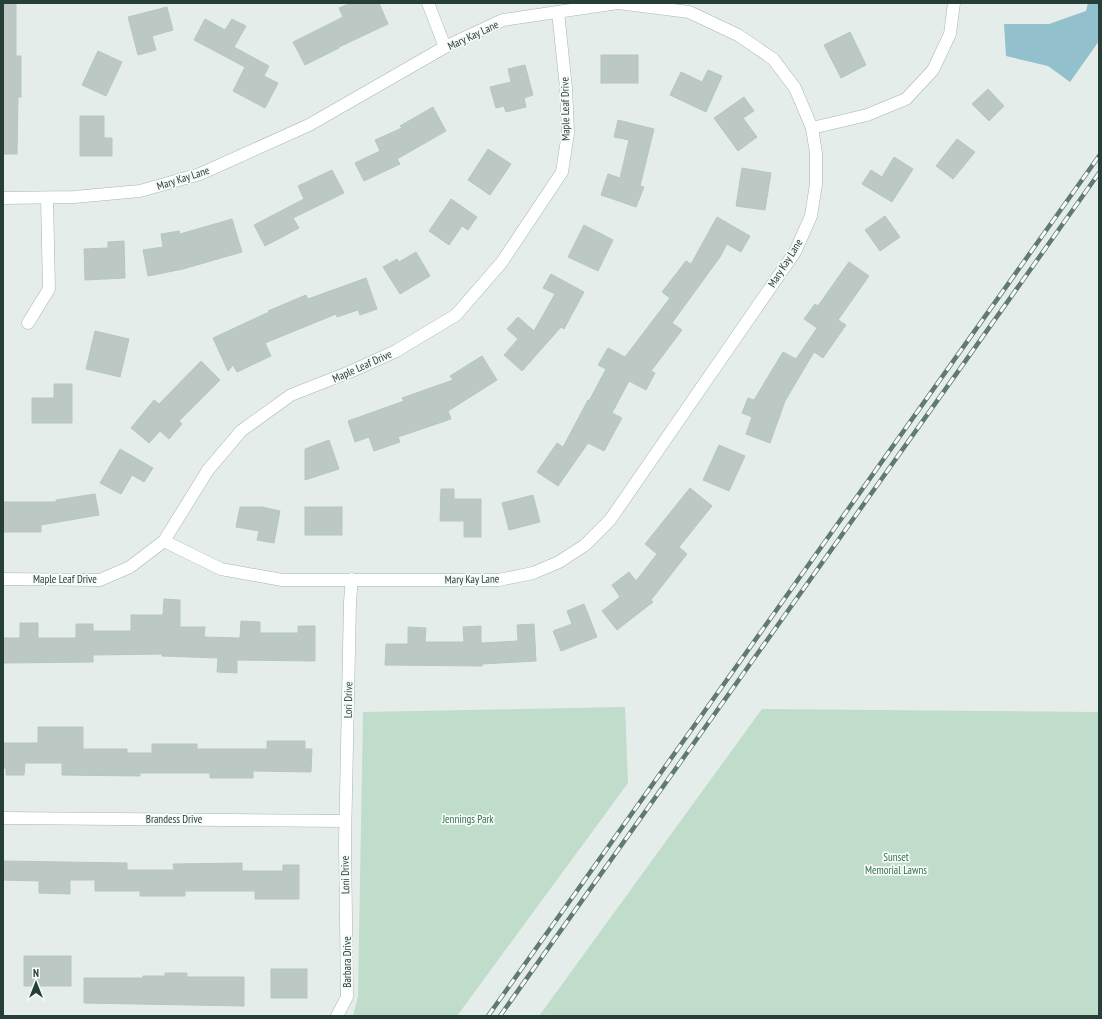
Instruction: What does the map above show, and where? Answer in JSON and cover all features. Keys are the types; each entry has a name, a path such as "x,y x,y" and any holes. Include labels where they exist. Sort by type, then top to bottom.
{"street":[{"path":"428,3 446,47"},
{"name":"Mary Kay Lane","path":"3,198 74,197 140,191 200,174 309,125 446,47 504,20 618,3 689,12 738,35 773,59 795,88 812,128 816,153 816,184 811,216 795,252 610,520 585,545 559,562 533,573 499,580 282,580 221,569 164,541"},
{"path":"812,128 867,115 906,99 933,70 950,34 954,3"},
{"name":"Maple Leaf Drive","path":"3,579 100,580 130,567 164,541 208,470 241,431 291,395 352,372 396,351 456,315 502,262 562,172 568,133 566,88 558,12"},
{"path":"28,323 49,289 47,198"},
{"name":"Lori Drive","path":"345,820 350,601 352,579"},
{"name":"Brandess Drive","path":"3,818 345,820"},
{"name":"Loni Drive","path":"345,820 347,929"},
{"name":"Barbara Drive","path":"337,1016 347,997 347,929"}],"green space":[{"name":"Jennings Park","path":"625,707 628,783 457,1016 353,1016 358,996 363,712"},
{"name":"Sunset Memorial Lawns","path":"762,709 1099,712 1099,1016 539,1016"}],"water":[{"path":"1088,3 1099,3 1099,41 1070,82 1048,66 1006,56 1004,24 1049,24 1086,11"}],"building":[{"path":"3,3 16,3 16,56 21,56 21,97 18,97 17,154 3,154"},
{"path":"351,3 379,3 388,24 305,65 293,42 343,17 339,8"},
{"path":"167,7 173,30 152,36 156,50 138,55 128,17"},
{"path":"205,19 225,30 232,19 246,26 234,47 269,66 264,76 278,83 265,108 233,91 245,67 194,40"},
{"path":"850,32 866,65 841,78 824,45"},
{"path":"98,51 122,62 106,96 82,85"},
{"path":"601,55 638,55 638,83 601,83"},
{"path":"525,65 533,95 524,98 526,107 506,112 504,106 496,108 490,87 511,82 508,69"},
{"path":"708,70 722,76 706,112 670,95 681,72 702,82"},
{"path":"988,89 1004,106 989,121 972,104"},
{"path":"744,97 754,111 743,118 757,137 738,151 714,118"},
{"path":"433,107 446,131 397,159 400,164 364,181 355,163 380,151 375,140 402,128 400,126"},
{"path":"80,116 104,116 104,138 112,138 112,156 80,156"},
{"path":"618,120 654,129 640,186 644,187 636,207 601,195 608,174 620,178 629,140 614,137"},
{"path":"957,139 975,152 953,179 936,166"},
{"path":"488,149 511,164 490,195 468,180"},
{"path":"894,157 913,169 892,202 862,184 871,170 882,177"},
{"path":"742,168 771,173 765,210 736,206"},
{"path":"332,170 344,193 293,218 299,228 265,246 254,225 304,199 298,186"},
{"path":"451,199 477,217 468,230 462,226 449,245 429,231"},
{"path":"885,216 900,237 880,251 865,230"},
{"path":"717,217 750,236 741,252 727,244 720,257 672,323 682,330 651,371 655,373 646,390 629,381 612,413 622,418 604,451 588,443 558,486 537,472 557,443 563,447 606,369 598,365 608,348 625,357 670,298 662,292 686,261 691,264"},
{"path":"232,219 242,252 183,269 148,276 143,250 163,247 161,234 179,231 180,234"},
{"path":"584,225 613,240 598,271 568,257"},
{"path":"124,241 125,278 85,280 84,249 108,248 108,242"},
{"path":"416,252 430,276 400,294 383,267 397,259 399,262"},
{"path":"849,262 869,276 838,320 846,325 823,358 814,352 785,401 770,443 746,434 752,417 742,413 748,398 754,400 783,352 796,359 817,328 804,319 815,304 818,306"},
{"path":"551,274 584,292 564,329 561,327 522,371 504,355 518,339 507,329 518,317 534,331 555,294 543,288"},
{"path":"366,278 377,309 360,315 358,310 337,317 336,314 265,343 271,356 237,372 233,365 228,371 213,338 269,312 268,311 306,295 308,299"},
{"path":"95,331 129,339 120,377 86,369"},
{"path":"482,356 497,380 448,411 451,419 398,437 400,442 374,451 369,437 355,442 348,421 404,401 402,398 453,380 450,376"},
{"path":"201,361 220,380 179,421 182,424 169,439 160,431 149,443 131,428 154,400 159,404"},
{"path":"54,384 72,384 72,423 32,423 32,398 54,398"},
{"path":"329,440 339,469 305,480 305,449"},
{"path":"719,445 745,456 729,491 703,480"},
{"path":"120,449 153,468 144,482 132,475 121,494 100,483"},
{"path":"690,488 712,506 679,547 687,554 651,600 653,602 617,630 602,611 620,597 612,585 629,572 636,581 657,554 645,544"},
{"path":"441,489 454,489 454,499 481,499 481,537 464,537 464,521 440,521"},
{"path":"95,494 99,515 41,525 41,532 3,532 3,502 56,502 56,500"},
{"path":"533,495 540,522 509,530 502,503"},
{"path":"240,507 262,507 280,511 274,543 257,540 259,531 236,527"},
{"path":"305,507 342,507 342,535 305,535"},
{"path":"164,599 180,600 180,627 205,627 204,637 240,638 241,621 260,622 260,633 298,633 298,626 315,626 315,661 237,660 237,673 217,672 218,658 162,656 162,654 93,655 93,662 3,663 3,638 20,638 20,623 38,623 38,638 76,638 76,624 93,624 93,631 131,631 131,615 163,615"},
{"path":"584,604 597,637 561,651 553,631 572,624 567,611"},
{"path":"534,624 536,661 482,664 482,666 385,665 386,644 408,644 408,627 426,628 425,642 464,642 463,627 481,626 481,643 518,641 517,625"},
{"path":"38,727 83,727 83,749 127,749 127,753 152,753 152,744 197,744 197,749 267,749 267,741 305,741 305,749 312,749 311,772 253,771 253,778 210,778 210,773 140,773 140,776 62,775 62,763 25,763 24,775 6,775 6,768 3,768 3,743 38,743"},
{"path":"3,861 127,863 127,870 174,870 173,864 242,863 242,871 283,871 283,865 299,865 299,899 255,899 255,891 185,891 185,896 140,896 140,891 95,891 95,880 70,880 70,894 39,893 39,881 3,880"},
{"path":"24,956 71,956 71,986 24,986"},
{"path":"271,969 307,969 307,998 271,998"},
{"path":"165,973 187,973 187,977 244,977 244,1006 84,1003 84,978 143,978 143,976 165,976"}],"railway":[{"path":"488,1016 1099,156"},
{"path":"500,1016 1099,173"}]}
